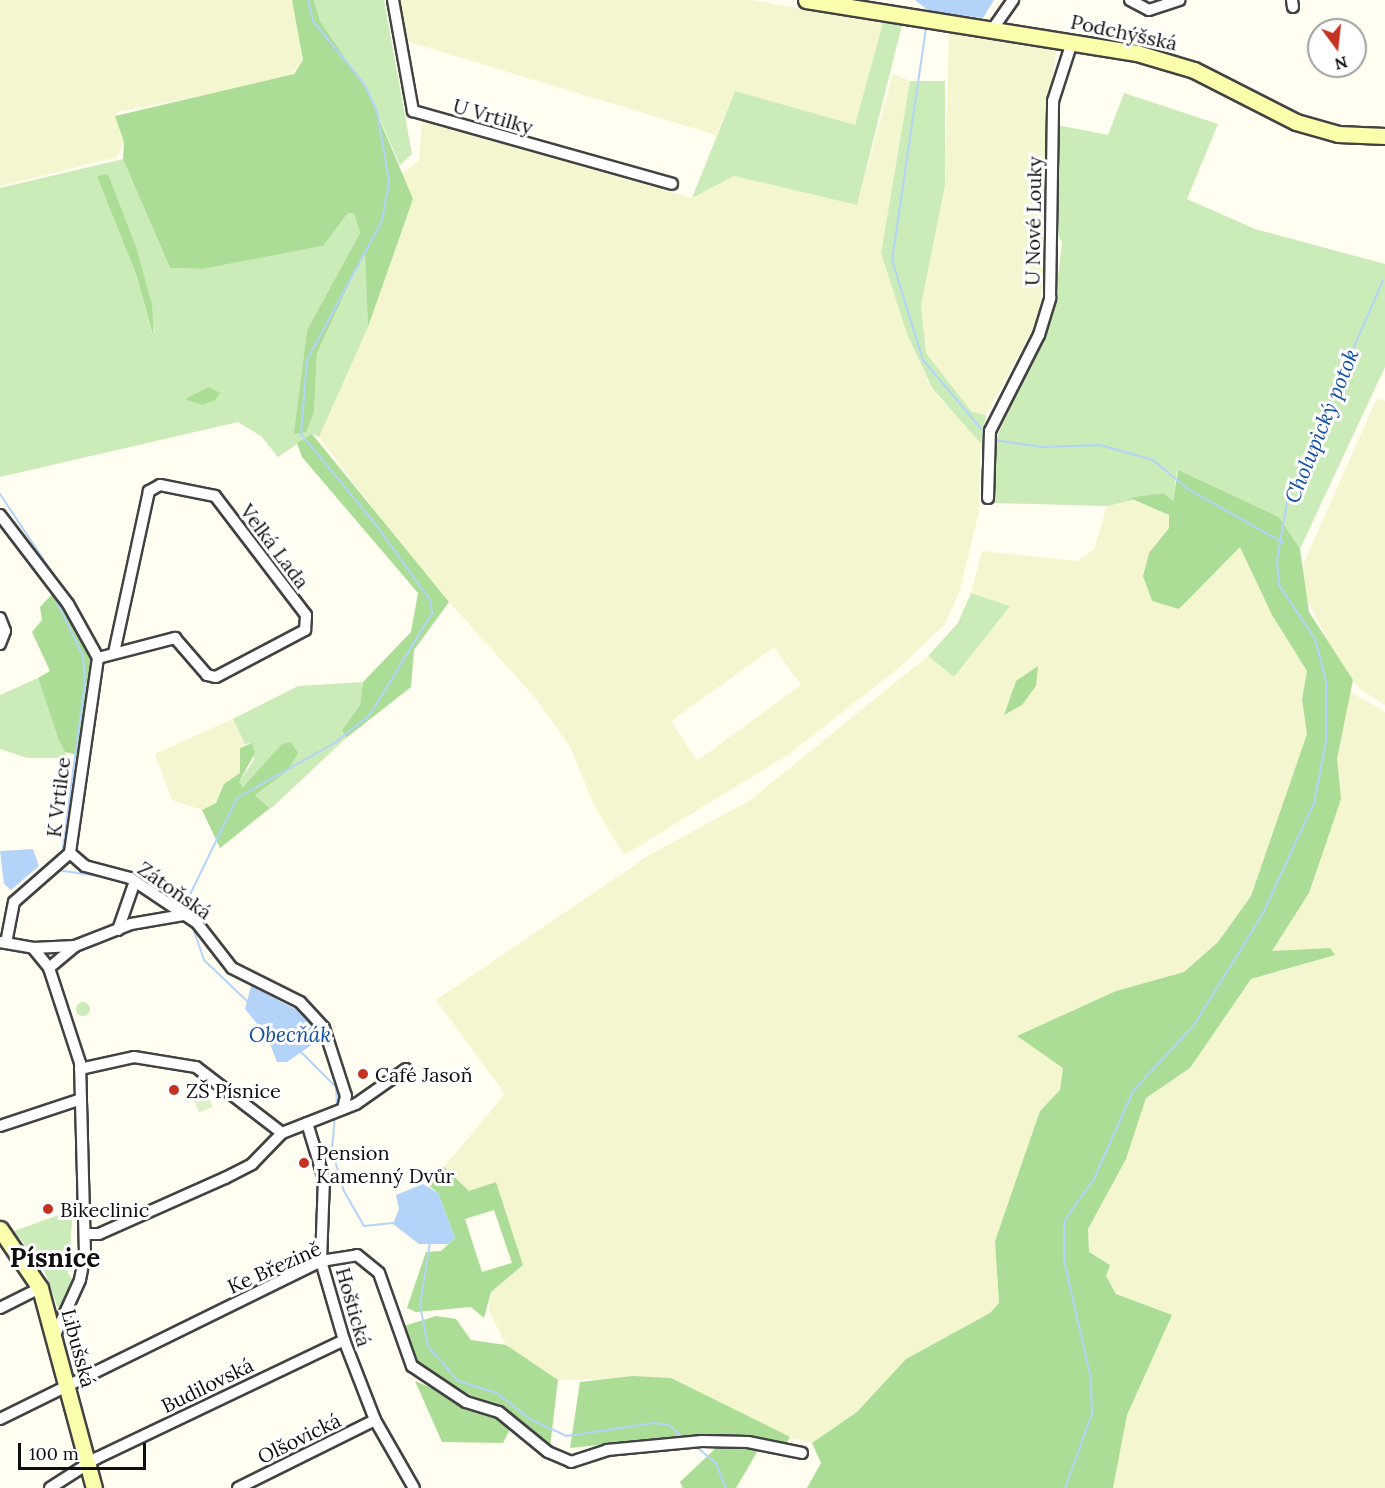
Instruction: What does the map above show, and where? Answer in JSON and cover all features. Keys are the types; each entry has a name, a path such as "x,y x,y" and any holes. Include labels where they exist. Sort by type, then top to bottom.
{"street":[{"name":"U Vrtilky","path":"393,0 413,111 672,184"},
{"name":"Podchýšská","path":"806,0 1072,42 1194,70 1296,122 1338,134 1385,136"},
{"path":"992,30 1013,0"},
{"path":"1130,0 1149,10 1179,0"},
{"name":"U Nové Louky","path":"988,498 990,430 1038,335 1050,298 1053,101 1072,42"},
{"name":"Velká Lada","path":"98,658 175,638 207,675 216,677 304,630 306,615 215,496 160,485 149,491 114,653"},
{"path":"0,515 68,604 98,658"},
{"path":"0,618 5,631 0,644"},
{"name":"K Vrtilce","path":"75,946 33,948 3,943 14,902 64,855 98,658"},
{"name":"Zátoňská","path":"64,855 81,864 126,876 189,918 227,964 288,993 324,1028 346,1096 338,1111"},
{"path":"118,930 135,884"},
{"path":"49,968 75,946 151,918 189,918"},
{"path":"33,948 49,968 64,1002 80,1069 86,1234 80,1280 54,1337"},
{"path":"80,1069 134,1057 196,1067 282,1132"},
{"path":"86,1234 99,1234 225,1178 252,1164 282,1132 338,1111 381,1090 406,1069"},
{"path":"0,1126 81,1099"},
{"name":"Hoštická","path":"307,1123 324,1179 321,1261 344,1340 375,1420 414,1488"},
{"name":"Libušská","path":"0,1229 40,1288 94,1488"},
{"name":"Ke Březině","path":"0,1419 321,1261 357,1255 368,1259 386,1288 412,1366 466,1402 499,1412 548,1452 571,1462 607,1450 693,1441 748,1442 802,1453"},
{"path":"0,1308 40,1288"},
{"name":"Budilovská","path":"50,1488 88,1465 344,1340"},
{"name":"Olšovická","path":"238,1488 251,1485 375,1420"}],"green space":[{"path":"0,0 292,0 303,60 287,79 117,112 124,142 117,157 0,186"},
{"path":"292,0 314,0 320,21 367,90 413,199 368,327 365,251 317,353 314,412 306,432 294,434 307,330 360,233 354,213 348,213 323,246 203,269 170,268 123,159 124,142 115,116 294,74 303,60"},
{"path":"314,0 384,0 412,154 400,165 367,90 320,21"},
{"path":"399,0 752,0 883,23 855,126 735,91 716,135 406,41"},
{"path":"883,23 902,25 857,205 734,176 692,198 735,91 855,125"},
{"path":"949,29 1057,44 1046,123 1045,267 1038,319 986,415 972,412 926,353 921,305 945,185"},
{"path":"893,74 910,81 881,253 907,334 931,388 981,444 979,512 959,593 944,625 901,666 789,754 624,855 594,805 570,746 537,700 417,566 319,437 368,327 413,199 401,175 419,160 422,121 692,198 734,176 857,205","holes":["774,647 801,685 697,761 671,721"]},
{"path":"910,81 945,81 945,185 921,305 926,353 972,412 986,415 981,444 932,388 907,334 881,253"},
{"path":"1124,93 1218,124 1187,199 1255,229 1385,264 1385,367 1300,549 1279,517 1177,470 1173,501 1162,493 1107,506 993,503 992,447 1048,327 1057,285 1062,242 1057,234 1057,125 1108,135"},
{"path":"123,159 170,268 203,269 323,246 348,213 354,212 360,233 307,330 295,434 314,412 317,353 366,250 368,327 319,437 312,434 278,457 261,436 238,422 0,477 0,188","holes":["108,174 155,332 153,337 136,274 98,177"]},
{"path":"108,174 137,250 152,305 154,339 136,274 97,176"},
{"path":"209,387 220,393 215,400 202,405 185,399"},
{"path":"1377,398 1385,401 1385,705 1360,689 1342,668 1302,590 1304,563"},
{"path":"312,434 449,602 414,650 411,687 346,738 342,730 360,705 363,682 411,632 418,593 302,457 297,443"},
{"path":"1178,470 1279,517 1300,549 1309,612 1353,680 1337,759 1341,799 1309,893 1272,951 1330,948 1335,955 1251,979 1190,1068 1146,1098 1126,1159 1088,1229 1089,1252 1110,1265 1106,1276 1116,1294 1172,1315 1127,1415 1113,1488 807,1488 821,1463 812,1443 857,1412 906,1359 990,1313 999,1303 995,1241 1040,1111 1060,1090 1063,1068 1017,1036 1116,991 1184,972 1218,942 1251,896 1307,734 1302,699 1307,671 1272,615 1240,547 1179,609 1152,601 1143,576 1149,553 1169,528 1169,515 1130,498 1163,493 1173,501"},
{"path":"1130,498 1169,515 1169,528 1149,553 1143,576 1152,601 1179,609 1240,546 1272,615 1307,671 1302,699 1307,734 1251,896 1218,942 1184,972 1116,991 1018,1036 1063,1067 1060,1090 1040,1111 995,1241 999,1303 990,1313 906,1359 857,1412 812,1443 781,1435 671,1378 556,1380 506,1345 489,1311 491,1292 523,1265 496,1182 469,1191 444,1167 505,1094 436,1000 651,854 749,801 928,656 954,677 1009,605 971,593 982,551 1077,561 1094,549 1107,506","holes":["1037,667 1036,686 1022,705 1005,714 1016,681"]},
{"path":"53,593 91,646 94,674 77,755 65,752 38,678 50,671 32,632 42,620 40,607"},
{"path":"971,593 1010,606 954,677 928,656 958,623"},
{"path":"1038,666 1036,686 1022,705 1004,715 1016,681"},
{"path":"38,678 58,738 68,758 27,758 0,749 0,695"},
{"path":"363,682 360,705 342,730 346,738 278,802 271,808 255,795 282,745 243,787 239,782 254,760 252,743 245,744 233,719 298,686"},
{"path":"1350,692 1385,712 1385,1488 1113,1488 1127,1415 1172,1315 1116,1294 1106,1276 1110,1265 1089,1252 1088,1229 1126,1159 1146,1098 1190,1068 1251,979 1306,964 1330,948 1272,951 1309,893 1340,799 1337,759"},
{"path":"233,719 245,744 240,748 240,773 224,784 216,803 202,810 172,800 155,754"},
{"path":"291,742 298,753 287,771 255,795 270,808 220,848 202,810 216,803 224,784 240,773 240,748 252,743 255,753 239,782 243,787 282,744"},
{"path":"83,1002 88,1004 90,1009 88,1014 83,1016 78,1014 76,1009 78,1004"},
{"path":"202,1080 213,1107 199,1113 188,1086"},
{"path":"444,1167 469,1191 496,1182 523,1265 491,1292 484,1318 471,1307 416,1312 407,1308 426,1252 441,1251 455,1238 438,1193 422,1180","holes":["494,1210 512,1263 482,1272 465,1219"]},
{"path":"81,1207 73,1211 68,1273 73,1281 59,1311 44,1270 14,1231"},
{"path":"436,1316 456,1319 471,1340 506,1345 558,1380 550,1447 509,1413 423,1373 404,1326"},
{"path":"633,1376 671,1378 790,1437 785,1445 702,1434 570,1448 580,1382"},
{"path":"415,1381 495,1415 510,1429 503,1443 442,1442"},
{"path":"720,1444 760,1447 736,1488 683,1488 680,1482"}],"water":[{"path":"915,0 994,0 983,18 929,11"},
{"path":"33,849 39,866 11,890 4,884 0,851"},
{"name":"Obecňák","path":"251,986 299,1011 313,1027 316,1042 287,1062 277,1062 267,1036 245,1009"},
{"path":"423,1184 438,1193 455,1238 448,1244 419,1244 393,1224 399,1209 396,1195"}],"waterway":[{"path":"184,907 237,798 333,744 369,716 432,613 430,600 377,526 301,434 307,360 382,221 389,181 377,111 365,85 313,21 308,0"},
{"path":"926,28 892,260 923,360 983,431"},
{"name":"Cholupický potok","path":"1065,1488 1092,1414 1091,1379 1064,1260 1064,1221 1094,1179 1133,1091 1194,1025 1262,915 1314,803 1326,741 1326,681 1315,639 1279,585 1277,560 1288,497 1383,281"},
{"path":"994,440 1043,447 1100,445 1153,460 1188,489 1284,543"},
{"path":"0,494 63,589"},
{"path":"57,602 83,656 85,682 62,855"},
{"path":"57,870 111,878"},
{"path":"151,886 184,907"},
{"path":"192,925 204,960 247,1001"},
{"path":"301,1052 336,1087 337,1107"},
{"path":"335,1115 332,1151 344,1191 364,1226 393,1223"},
{"path":"430,1242 420,1305 428,1346 458,1381 497,1393 530,1419 566,1436 654,1423 669,1425 684,1439"},
{"path":"694,1445 715,1462 726,1488"}],"place":[{"name":"Café Jasoň","path":"363,1074"},
{"name":"ZŠ Písnice","path":"174,1090"},
{"name":"Pension Kamenný Dvůr","path":"304,1163"},
{"name":"Bikeclinic","path":"48,1209"}],"district":[{"name":"Písnice","path":"55,1258"}]}
